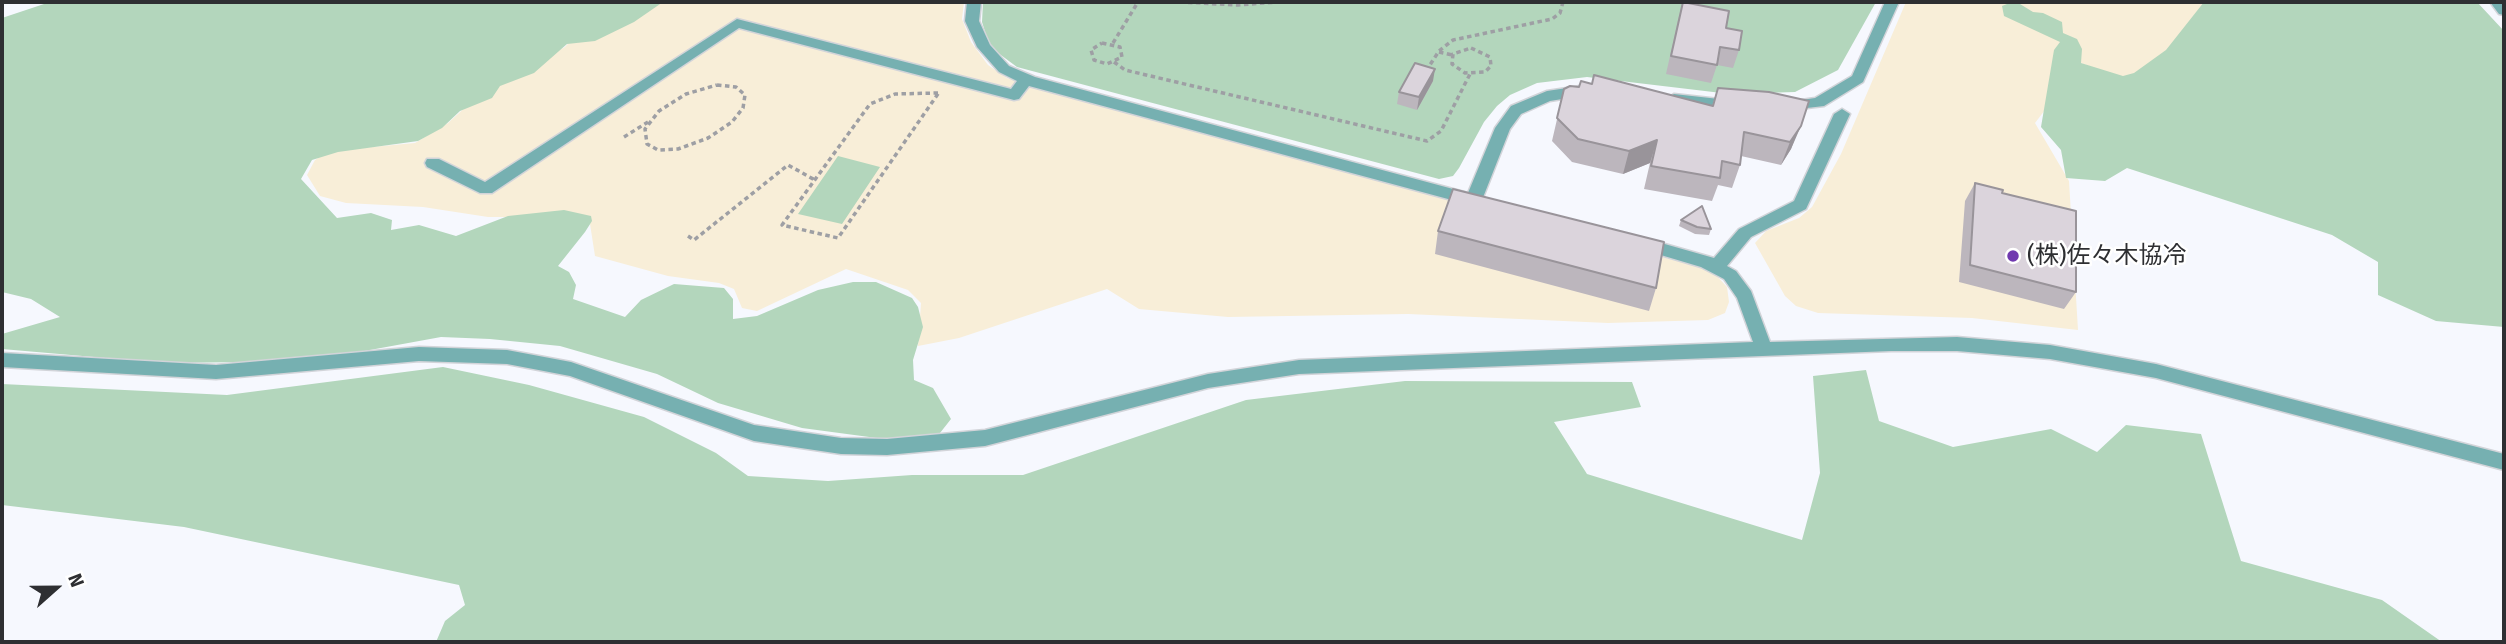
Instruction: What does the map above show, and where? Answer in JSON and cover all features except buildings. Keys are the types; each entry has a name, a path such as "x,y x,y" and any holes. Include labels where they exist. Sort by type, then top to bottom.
{"street":[{"path":"974,2 972,21 984,47 1004,69 1026,79 1480,201 1503,128 1516,110 1547,96 1571,91 1604,90"},
{"path":"1772,108 1819,102 1858,79 1892,2"},
{"path":"2497,2 2504,11"},
{"path":"433,163 486,189 737,23 1014,95 1026,79"},
{"path":"1652,96 1753,108"},
{"path":"1717,267 1745,233 1800,205 1842,114"},
{"path":"1622,239 1717,267 1730,275 1745,296 1764,349"},
{"path":"2,360 216,372 419,354 507,357 571,369 754,433 823,444 887,447 985,438 1208,381 1288,368 1381,362 1924,343 2071,355 2169,374 2504,462"}],"path":[{"path":"1113,43 1138,2"},
{"path":"1180,2 1238,5 1278,2"},
{"path":"1423,77 1439,51 1459,38 1556,17 1563,9 1563,2"},
{"path":"1113,43 1123,53 1114,62"},
{"path":"1113,43 1097,45 1090,54 1098,63 1114,62 1125,70 1427,141 1441,131 1470,74"},
{"path":"1471,48 1490,57 1489,68 1470,74 1455,69 1451,60 1457,50 1471,48"},
{"path":"1439,51 1452,55"},
{"path":"938,93 895,94 870,104 782,225 838,238 950,78"},
{"path":"624,137 650,121 673,101 699,89 730,85 745,95 741,112 725,127 708,138 678,149 658,150 647,144 644,135 650,121"},
{"path":"688,236 694,240 788,166 815,180"}],"shaded area":[{"path":"651,2 964,2 962,19 971,42 988,65 1007,78 1699,267 1716,275 1727,287 1729,302 1725,313 1708,320 1608,323 1408,314 1228,317 1139,309 1107,289 959,338 918,346 921,303 908,290 846,269 757,311 742,308 734,289 719,283 668,276 595,256 590,224 555,217 488,217 423,207 346,203 320,196 307,175 315,160 328,151 415,143 448,123 481,93 565,47 580,30"},
{"path":"1906,2 2211,2 2198,25 2133,83 2081,63 2035,123 2069,181 2078,330 1972,318 1818,313 1796,306 1785,296 1755,243 1766,231 1799,218 1812,207 1841,154"}],"green space":[{"path":"50,2 663,2 634,22 595,41 567,44 534,73 500,86 492,98 460,111 442,128 418,141 338,152 312,160 301,179 337,218 371,213 392,220 391,230 419,225 456,236 508,216 564,210 591,216 592,221 585,232 558,266 569,272 576,285 573,299 625,317 641,300 674,284 724,288 733,299 733,319 757,316 818,290 853,282 876,282 912,298 918,307 923,327 913,360 914,380 933,388 951,419 940,433 914,443 802,428 718,403 657,374 560,346 490,339 441,337 359,352 248,362 163,363 2,349 2,334 60,317 31,299 2,292 2,18"},
{"path":"983,2 1876,2 1838,70 1795,92 1730,94 1587,77 1537,83 1510,95 1497,106 1484,122 1453,176 1439,179 1017,67 990,47 982,22"},
{"path":"2012,2 2020,4 2033,12 2043,13 2062,22 2063,33 2077,39 2082,49 2081,63 2123,76 2134,73 2166,50 2204,2 2477,2 2504,31 2504,327 2436,321 2378,295 2378,262 2332,235 2127,168 2105,181 2066,178 2061,150 2041,127 2054,50 2060,42 2004,16 2002,6"},
{"path":"838,156 880,167 842,224 798,214"},
{"path":"443,367 529,385 644,417 716,453 748,476 828,481 912,475 1023,475 1246,400 1405,381 1632,382 1641,407 1554,422 1587,474 1802,540 1820,473 1813,376 1866,370 1879,421 1953,447 2051,429 2097,452 2126,425 2201,434 2241,561 2382,600 2442,642 436,642 445,621 465,605 459,585 184,527 2,505 2,384 227,395"}],"place":[{"name":"(株)佐々木協冷","path":"2013,256"}]}
